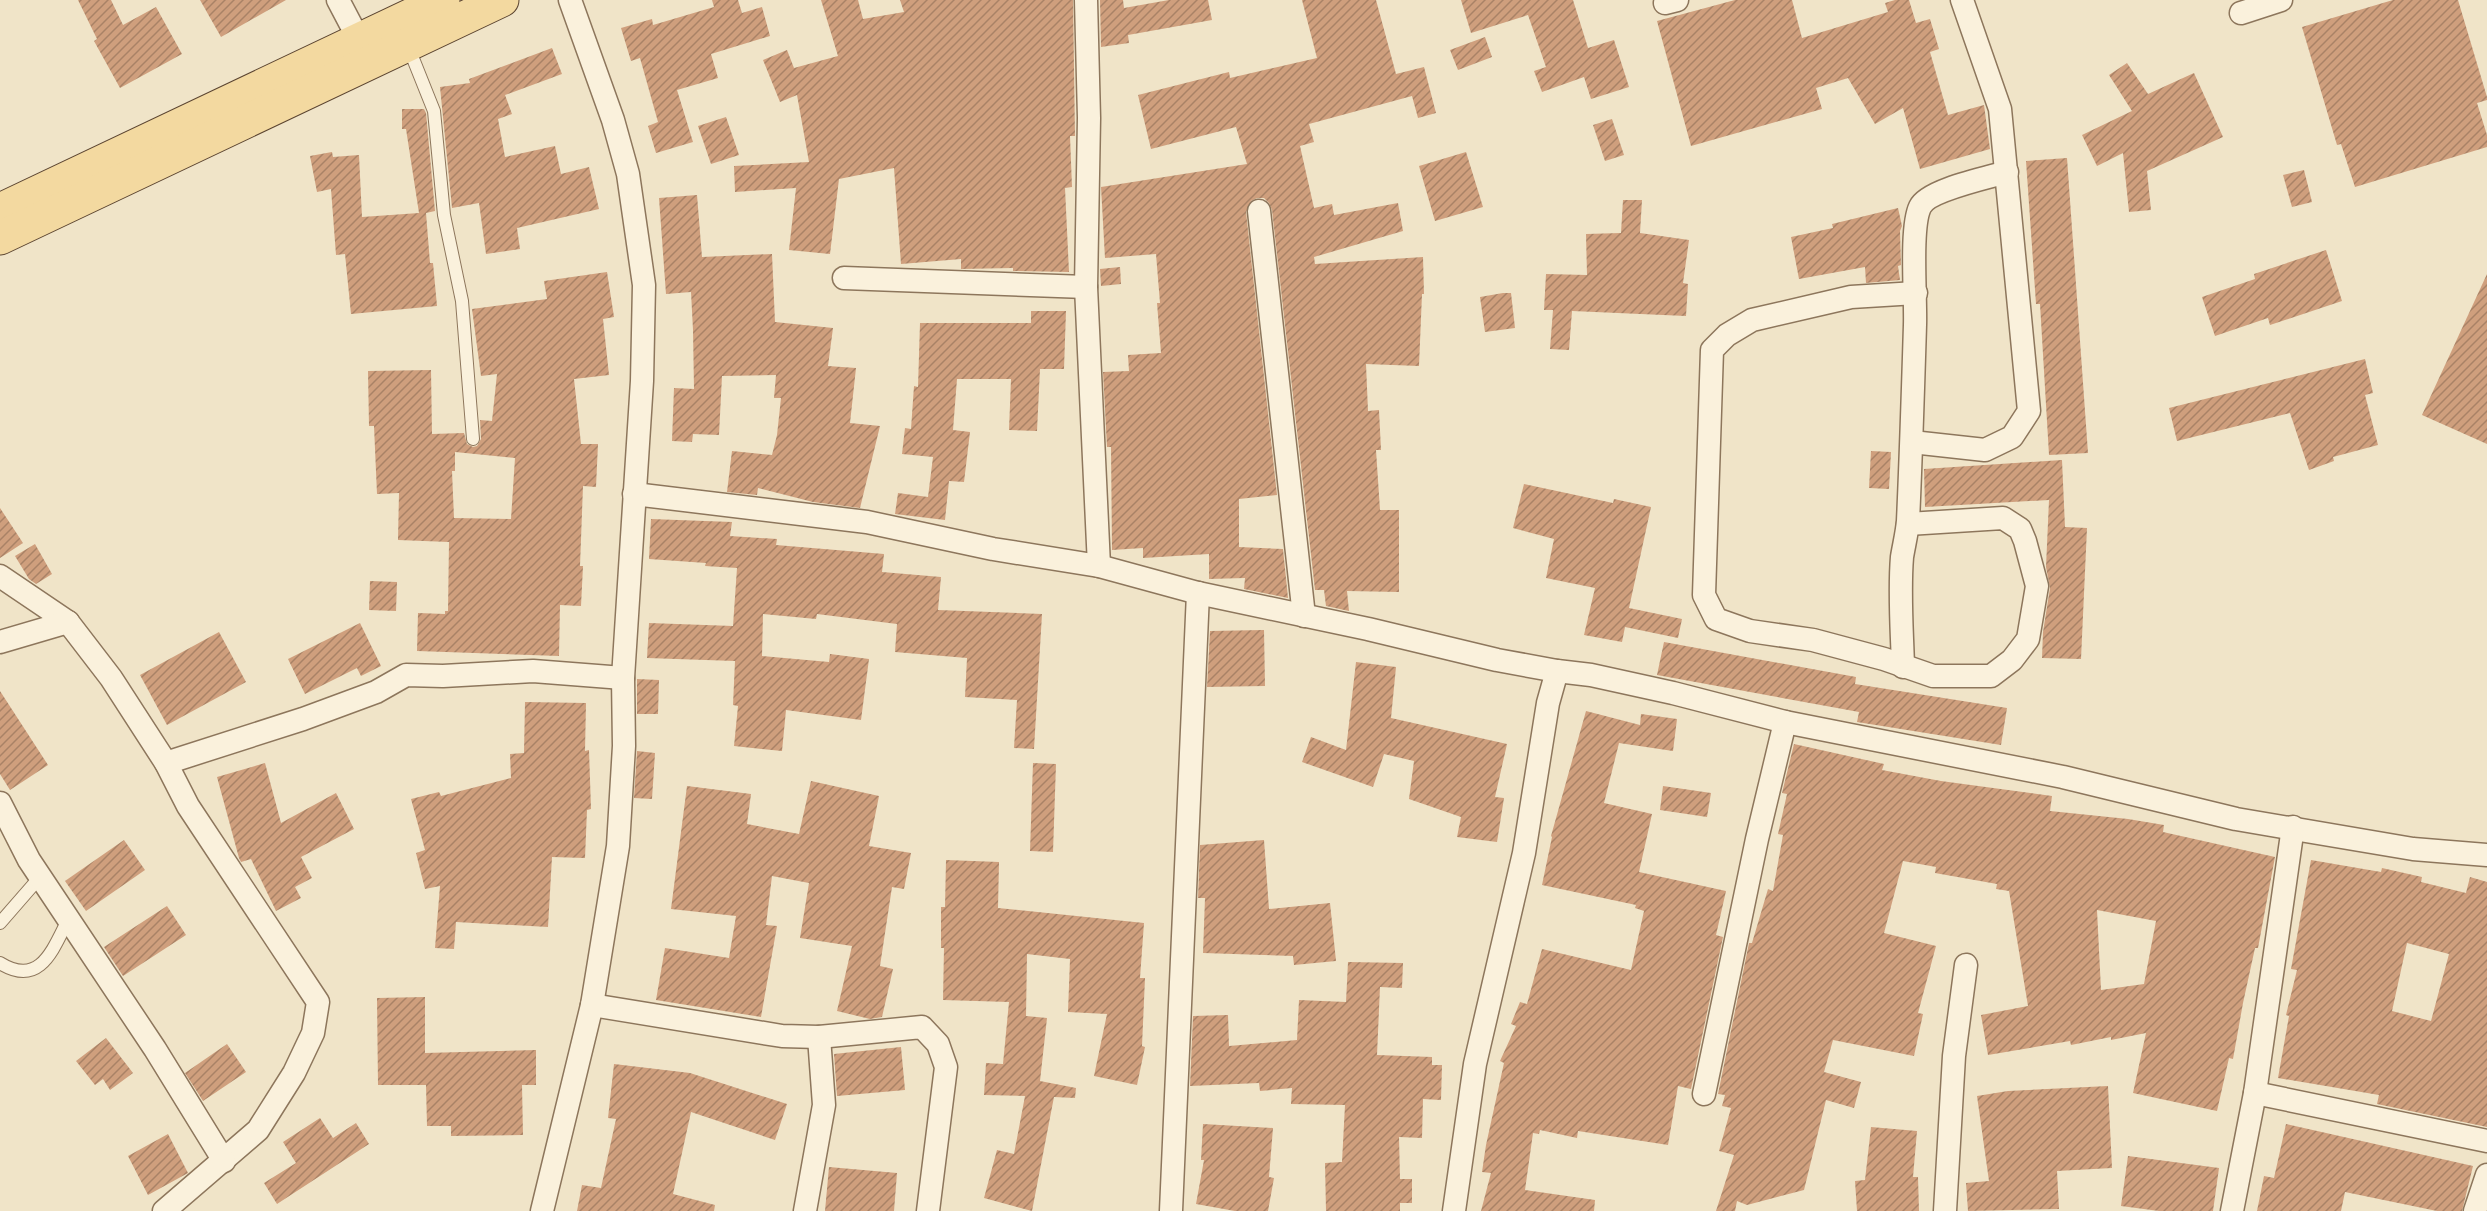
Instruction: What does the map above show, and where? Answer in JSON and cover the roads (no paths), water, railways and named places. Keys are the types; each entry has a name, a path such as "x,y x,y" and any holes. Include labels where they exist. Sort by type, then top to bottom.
{"main road":[{"path":"0,238 79,188 359,40 443,0"},
{"path":"0,210 79,188 408,45 502,0"}],"street":[{"path":"338,0 359,40"},
{"path":"542,1211 592,1005 618,846 624,746 623,678 642,381 644,297 638,232 628,174 613,120 570,0"},
{"path":"1086,0 1089,118 1086,287 1099,566"},
{"path":"1912,442 1985,450 2012,437 2029,411 2000,110 1962,0"},
{"path":"2241,13 2281,0"},
{"path":"1903,667 1900,597 1902,556 1908,524 1912,442 1916,293 1915,223 1921,205 1931,195 2007,172"},
{"path":"1259,211 1304,616"},
{"path":"844,278 1086,287"},
{"path":"1908,524 2003,518 2020,529 2037,586 2028,639 2012,660 1992,676 1932,676 1884,659 1813,640 1750,631 1716,619 1704,595 1712,350 1727,335 1752,320 1851,297 1916,293"},
{"path":"634,494 867,522 993,549 1099,566 1198,593 1557,671 1591,675 1673,693 1785,722 2063,777 2236,819 2413,849 2487,855"},
{"path":"0,576 68,622 111,678 166,763 188,806 318,1002 314,1033 294,1073 258,1130 164,1211"},
{"path":"1171,1211 1198,593"},
{"path":"0,642 68,622"},
{"path":"166,763 303,719 376,692 406,675 443,676 533,670 623,678"},
{"path":"1454,1211 1475,1064 1524,854 1548,703 1557,671"},
{"path":"1704,1094 1757,839 1785,722"},
{"path":"1,809 29,860 155,1049 224,1161"},
{"path":"2232,1211 2255,1093 2293,827"},
{"path":"1945,1211 1954,1056 1966,965"},
{"path":"592,1005 782,1036 819,1037 922,1027 938,1044 946,1067 928,1211"},
{"path":"805,1211 824,1106 819,1037"},
{"path":"2255,1093 2487,1141"},
{"path":"2475,1211 2487,1176"}],"lane":[{"path":"408,45 434,111 444,214 462,301 473,440"},
{"path":"0,923 40,877"},
{"path":"0,963 13,971 31,971 48,958 68,920"}]}
